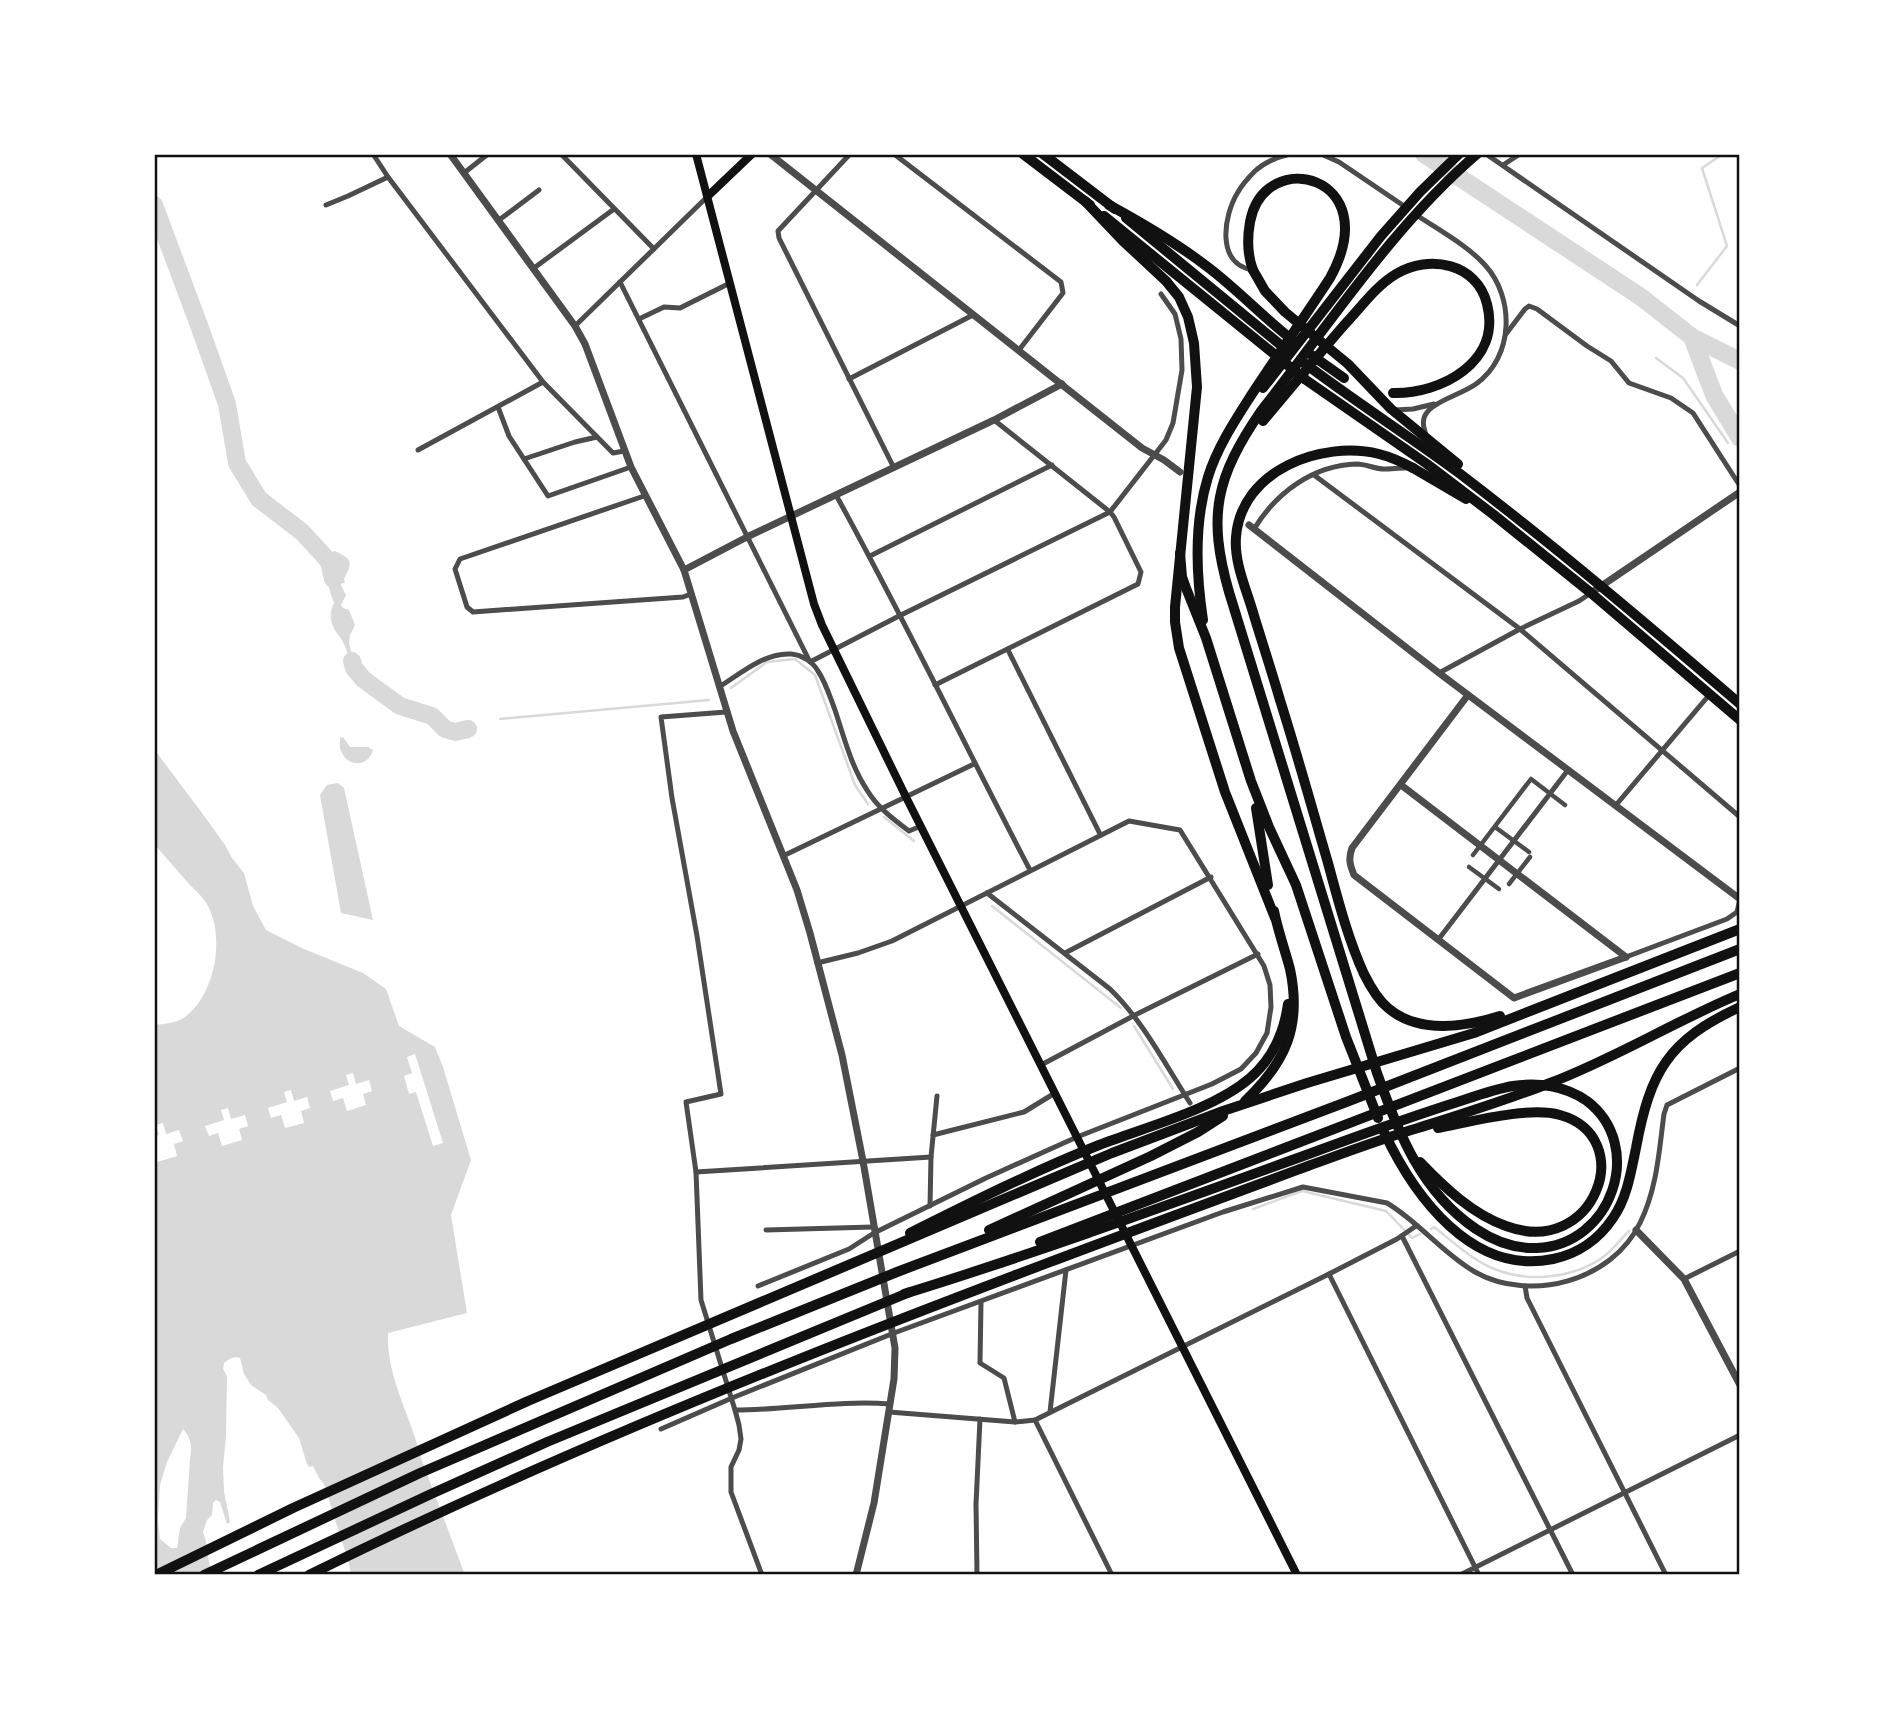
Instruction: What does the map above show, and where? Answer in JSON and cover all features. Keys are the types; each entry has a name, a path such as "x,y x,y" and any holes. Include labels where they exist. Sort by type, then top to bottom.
{"highway":[{"path":"1023,154 1306,380 1434,469 1494,515 1591,593 1740,720"},
{"path":"1043,154 1269,336 1502,506 1740,704"},
{"path":"1206,638 1198,571 1199,529 1205,486 1219,450 1311,317 1401,213 1459,154"},
{"path":"258,1575 547,1442 904,1294 1133,1212 1363,1134 1415,1116 1514,1086 1527,1084 1553,1087 1574,1093 1593,1106 1608,1126 1617,1161 1616,1172 1611,1195 1595,1222 1569,1241 1539,1248 1508,1245 1479,1231 1450,1208 1424,1176 1405,1143 1392,1115 1377,1073 1228,592 1216,530 1220,492 1231,462 1280,394 1331,331 1370,269 1411,220 1477,154"},
{"path":"1311,317 1344,246 1346,226 1342,207 1331,192 1315,182 1296,179 1278,183 1265,192 1251,215 1248,255 1265,291 1348,364 1391,409 1460,466 1502,506"},
{"path":"1085,201 1173,289 1188,317 1196,353 1197,387 1174,607 1176,635 1225,792 1275,918"},
{"path":"1109,205 1181,247 1210,268 1273,325 1344,378"},
{"path":"1331,331 1387,280 1406,269 1438,263 1458,268 1473,280 1484,296 1489,316 1487,336 1477,357 1463,372 1443,384 1419,392 1393,393"},
{"path":"1494,515 1390,457 1371,452 1336,451 1310,456 1269,477 1248,500 1240,517 1236,545 1239,564 1336,892 1359,962 1381,1001 1407,1020 1429,1025 1466,1024 1496,1018 1560,998"},
{"path":"1180,554 1182,577 1206,638 1251,781 1296,885 1346,1037 1385,1134 1396,1158 1419,1193 1436,1213 1467,1240 1489,1252 1511,1259 1536,1261 1570,1254 1599,1235 1615,1215 1626,1192 1644,1108 1661,1068 1676,1048 1695,1032 1740,1007"},
{"path":"1298,760 1299,821"},
{"path":"897,1272 1178,1143 1221,1118 1269,1077 1287,1046 1293,1021 1294,995 1265,876 1251,781"},
{"path":"1304,838 1336,892"},
{"path":"887,1247 1112,1153 1235,1107 1474,1032 1740,929"},
{"path":"156,1575 408,1455 626,1359 848,1266 1005,1186 1221,1098 1261,1068 1275,1048 1287,1013 1289,985 1284,949"},
{"path":"204,1575 313,1522 537,1421 731,1339 897,1272 1740,949"},
{"path":"1133,1212 1357,1121 1740,973"},
{"path":"309,1575 558,1460 746,1381 921,1311 1361,1147 1577,1073 1740,994"},
{"path":"1361,1147 1408,1134 1514,1114 1542,1112 1563,1116 1581,1125 1596,1146 1600,1180 1594,1197 1583,1212 1561,1227 1541,1231 1523,1230 1504,1225 1482,1214 1440,1183 1405,1143"}],"main road":[{"path":"696,154 814,604 833,651 1297,1575"},
{"path":"708,196 752,154"}],"street":[{"path":"373,154 543,382 613,453 624,452"},
{"path":"450,154 575,326 584,344 624,452 644,496 684,570 726,712 797,890 842,1055 894,1333 895,1366 889,1408 874,1503 856,1575"},
{"path":"464,173 488,154"},
{"path":"561,154 654,249"},
{"path":"771,154 1142,448 1180,472"},
{"path":"850,154 778,231 779,238 894,468"},
{"path":"894,154 1061,282 1063,292 1019,350"},
{"path":"1253,270 1237,264 1227,248 1225,240 1229,215 1237,194 1254,172 1272,159 1290,154"},
{"path":"1321,154 1367,180 1476,257 1486,266 1499,288 1506,312 1506,334 1501,353 1479,382 1433,407 1425,416 1423,421 1427,439"},
{"path":"1486,154 1699,301 1740,326"},
{"path":"1503,165 1520,154"},
{"path":"326,205 388,177"},
{"path":"499,220 539,190"},
{"path":"532,195 537,201"},
{"path":"575,326 708,196"},
{"path":"534,268 614,209"},
{"path":"620,282 810,662"},
{"path":"639,319 664,307 680,308 730,283"},
{"path":"810,662 1110,512 1166,440 1173,423 1182,355 1175,314 1161,294"},
{"path":"1506,334 1525,309 1530,306 1537,309 1611,361 1629,383 1671,398 1693,413 1740,486"},
{"path":"849,379 974,315"},
{"path":"418,450 543,382"},
{"path":"684,570 747,537 994,420 1062,384"},
{"path":"1391,409 1413,409 1447,400"},
{"path":"498,407 509,436 548,496 631,467"},
{"path":"935,685 1138,584 1142,572 1110,512 994,420"},
{"path":"524,459 597,437"},
{"path":"1413,468 1382,469 1360,464 1334,467 1293,486 1278,497 1252,527 1439,673 1740,899 1737,912 1727,919 1514,999 1354,876 1349,856 1352,848 1468,695"},
{"path":"870,556 1052,465"},
{"path":"1314,475 1520,629 1740,817"},
{"path":"1439,673 1579,601 1740,492"},
{"path":"836,495 870,556 1030,870"},
{"path":"644,496 460,559 455,569 467,607 473,612 683,597 691,594"},
{"path":"1008,650 1100,834"},
{"path":"719,690 764,660 777,655 791,654 810,662 817,668 826,684 854,768 867,792 881,809 908,831 921,826"},
{"path":"1730,695 1740,690"},
{"path":"1616,805 1710,694"},
{"path":"726,712 661,717 721,1094 686,1102 696,1172 701,1300 739,1424 741,1439 731,1467 731,1492 762,1575"},
{"path":"783,856 974,764"},
{"path":"1438,940 1569,770"},
{"path":"1473,855 1531,779 1565,805"},
{"path":"1401,785 1626,957"},
{"path":"758,1286 849,1250 874,1230 1077,1137 1212,1084 1241,1069 1256,1053 1267,1033 1271,1007 1270,985 1258,954 1180,830 1129,821 892,941 817,963"},
{"path":"1495,827 1529,855 1509,884"},
{"path":"1469,867 1499,889"},
{"path":"1065,953 1211,877"},
{"path":"987,893 1110,989 1135,1015 1189,1103"},
{"path":"1041,1065 1258,954"},
{"path":"662,1429 894,1333 1132,1245 1303,1187 1387,1203 1413,1228 1476,1272 1504,1283 1525,1286 1554,1285 1583,1276 1604,1265 1636,1230 1654,1185 1667,1105 1740,1068"},
{"path":"933,1135 1024,1112 1055,1093"},
{"path":"930,1206 931,1157 937,1096"},
{"path":"696,1172 931,1157"},
{"path":"1241,1195 1247,1205"},
{"path":"735,1410 870,1403 889,1408 980,1419 1015,1422 1035,1420 1329,1274 1413,1228"},
{"path":"766,1230 874,1230"},
{"path":"1636,1230 1684,1279 1740,1385"},
{"path":"1403,1235 1573,1575"},
{"path":"1684,1279 1740,1251"},
{"path":"1050,1412 1066,1270"},
{"path":"1329,1274 1479,1575"},
{"path":"1525,1286 1527,1298 1666,1575"},
{"path":"981,1302 980,1363 1004,1378 1015,1422"},
{"path":"977,1575 976,1504 980,1419"},
{"path":"1035,1420 1112,1575"},
{"path":"1460,1575 1740,1434"}],"shaded area":[{"path":"335,551 350,562 345,583 341,585 346,595 341,605 349,610 355,625 349,643 355,667 365,675 363,679 353,668 332,623 334,602 328,585 325,562 326,556"},
{"path":"343,737 350,747 368,747 373,750 367,760 357,763 348,760 340,748 340,738"},
{"path":"154,749 244,873 253,906 266,930 363,973 386,989 399,1026 435,1047 471,1160 451,1215 467,1313 388,1333 388,1349 395,1380 421,1458 465,1575 351,1575 324,1484 313,1466 309,1467 307,1464 299,1438 278,1408 266,1395 251,1385 244,1374 240,1358 236,1357 224,1363 223,1369 227,1376 224,1491 230,1522 227,1524 220,1502 216,1500 203,1532 211,1575 154,1575 154,1152 157,1162 177,1156 174,1144 183,1141 179,1130 166,1134 163,1123 156,1125 159,1135 154,1137 154,1025 178,1021 185,1017 204,995 214,965 216,934 213,919 202,897 154,844","holes":["415,1054 443,1143 433,1146 416,1092 409,1094 404,1076 412,1073 407,1057","353,1073 356,1084 369,1080 372,1091 363,1094 366,1105 347,1111 343,1098 333,1101 330,1091 349,1085 346,1075","291,1090 294,1101 307,1097 310,1108 301,1111 304,1123 285,1128 281,1115 271,1118 268,1108 287,1102 284,1092","228,1108 231,1119 245,1115 248,1126 239,1129 242,1140 222,1146 218,1133 209,1136 205,1126 224,1120 221,1110","183,1429 190,1440 191,1451 186,1518 180,1528 177,1548 171,1548 160,1539 160,1485 167,1462"]},
{"path":"338,783 344,788 373,920 341,913 320,795 327,785"}],"waterway":[{"path":"1424,154 1641,297 1692,337 1740,361"},
{"path":"1697,285 1727,246 1702,168 1723,154"},
{"path":"154,205 227,404 237,463 259,499 302,532 326,558 333,579"},
{"path":"1692,337 1714,395 1740,438"},
{"path":"1656,358 1683,378 1728,443"},
{"path":"731,688 767,662 795,659 815,675 855,785 868,804"},
{"path":"352,661 363,679 400,706 432,716 445,729 455,732 468,729"},
{"path":"500,719 709,700"},
{"path":"884,817 914,841"},
{"path":"992,906 1121,1008"},
{"path":"1134,1026 1173,1089"},
{"path":"1253,1209 1302,1191 1386,1211 1412,1238 1420,1234"},
{"path":"1431,1229 1434,1227 1469,1255 1492,1268 1505,1273 1534,1277 1563,1274 1590,1265 1606,1255 1629,1231"}]}
